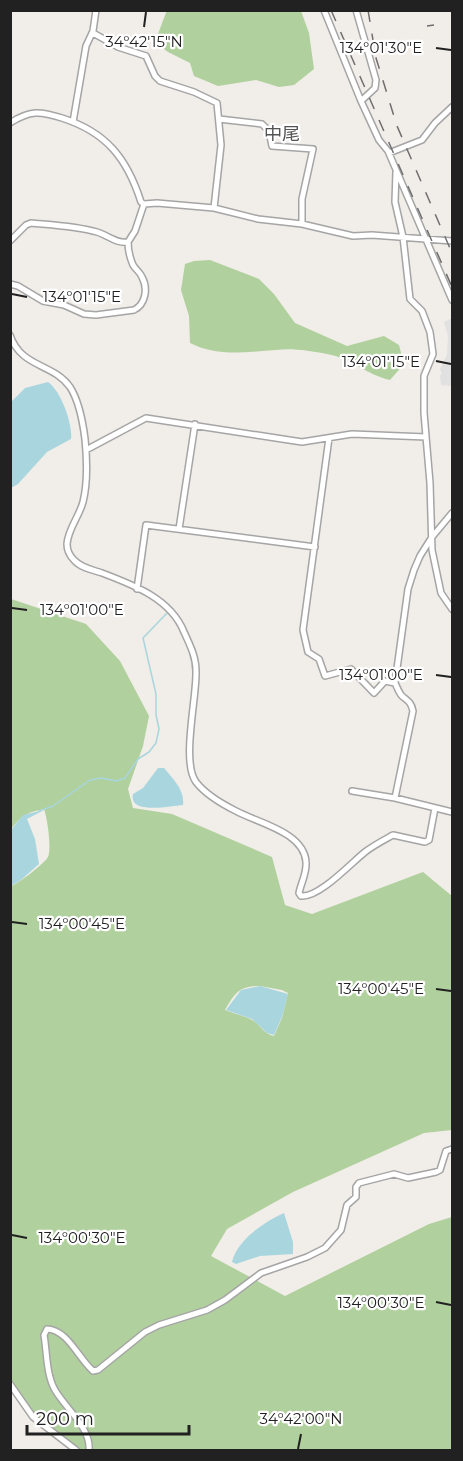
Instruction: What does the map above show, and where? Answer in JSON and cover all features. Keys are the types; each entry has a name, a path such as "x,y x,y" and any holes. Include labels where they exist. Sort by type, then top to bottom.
{"street":[{"path":"73,122 86,46 93,33 96,10"},
{"path":"324,10 378,140 389,153 453,300"},
{"path":"356,10 376,80 375,88 361,101"},
{"path":"93,33 118,47 146,56 155,76 160,81 194,92 217,103 221,145 214,208"},
{"path":"389,153 422,140 435,123 453,107"},
{"path":"10,123 25,114 34,112 73,122 93,130 129,171 144,204"},
{"path":"219,119 262,124 269,131 272,146 312,149 302,199 302,224"},
{"path":"396,172 394,202 403,237 410,298 422,311 430,332 433,354 424,376 432,550 441,593 453,609"},
{"path":"144,204 214,208 258,219 302,224 353,236 453,241"},
{"path":"10,284 18,286 43,301 64,305 84,314 96,315 134,310 143,303 145,286 142,277 134,267 128,242 135,231 144,204"},
{"path":"10,241 26,225 32,223 88,229 104,234 117,242 128,242"},
{"path":"10,335 22,354 33,363 48,369 69,387 82,419 87,473 83,502 69,535 67,547 74,561 154,597 172,612 181,625 194,656 196,682 190,761 192,775 208,794 235,811 281,830 293,838 303,852 306,862 299,893 301,896 308,896 318,891 364,852 393,835 425,842 429,840 435,808"},
{"path":"86,450 146,418 302,441 352,434 426,437"},
{"path":"178,529 195,424"},
{"path":"329,438 303,630 308,652 319,659 325,676 351,669 374,693 385,681 395,683"},
{"path":"395,798 413,711 412,704 401,696 395,683 408,589 420,556 432,537 453,513"},
{"path":"137,589 146,525 315,547"},
{"path":"352,791 395,798 453,812"},
{"path":"89,1450 88,1436 55,1389 51,1378 44,1335 47,1329 58,1331 63,1335 86,1365 93,1371 98,1370 145,1332 207,1310 225,1300 261,1272 307,1257 325,1248 341,1230 346,1208 356,1197 356,1187 359,1183 394,1174 408,1178 436,1172 440,1170 446,1151 453,1149"},
{"path":"10,1384 33,1417 76,1450"}],"green space":[{"path":"167,10 301,11 309,33 314,69 294,85 279,87 256,80 218,86 194,76 190,63 168,52 155,42"},
{"path":"210,260 259,279 274,294 295,323 347,346 384,336 399,345 404,364 390,380 344,359 327,354 288,349 222,352 190,343 189,316 181,290 185,264"},
{"path":"11,599 86,624 120,661 149,716 143,746 128,789 133,808 172,814 272,857 285,905 312,914 423,872 452,896 452,1130 424,1133 293,1192 227,1229 211,1256 285,1296 429,1224 452,1217 452,1450 79,1450 30,1412 10,1381 10,887 31,873 48,857 48,825 44,809 25,815 11,829","holes":["260,986 288,993 282,1018 274,1036 268,1034 250,1019 225,1010 235,995 247,987"]}],"shaded area":[{"path":"452,319 452,386 441,385 440,375 442,374 440,369 447,355 448,336 444,322"}],"water":[{"path":"48,382 53,386 65,408 71,439 47,452 18,484 11,488 11,402 25,388"},
{"path":"158,768 164,768 178,785 183,805 152,808 137,805 133,801 133,794 143,788"},
{"path":"44,810 27,819 35,839 39,864 11,886 11,830 23,815"},
{"path":"260,986 288,994 274,1035 267,1033 252,1019 226,1010 241,990"},
{"path":"284,1213 293,1242 293,1254 260,1256 236,1264 232,1262 245,1239 268,1221"}],"waterway":[{"path":"39,811 53,806 90,780 101,778 116,781 125,778 138,759 149,752 156,743 159,729 156,694 143,638 168,612"}],"railway":[{"path":"331,10 452,287"},
{"path":"368,10 376,58 397,126 452,253"},
{"path":"427,26 434,25"}],"district":[{"name":"中尾","path":"282,134"}]}
